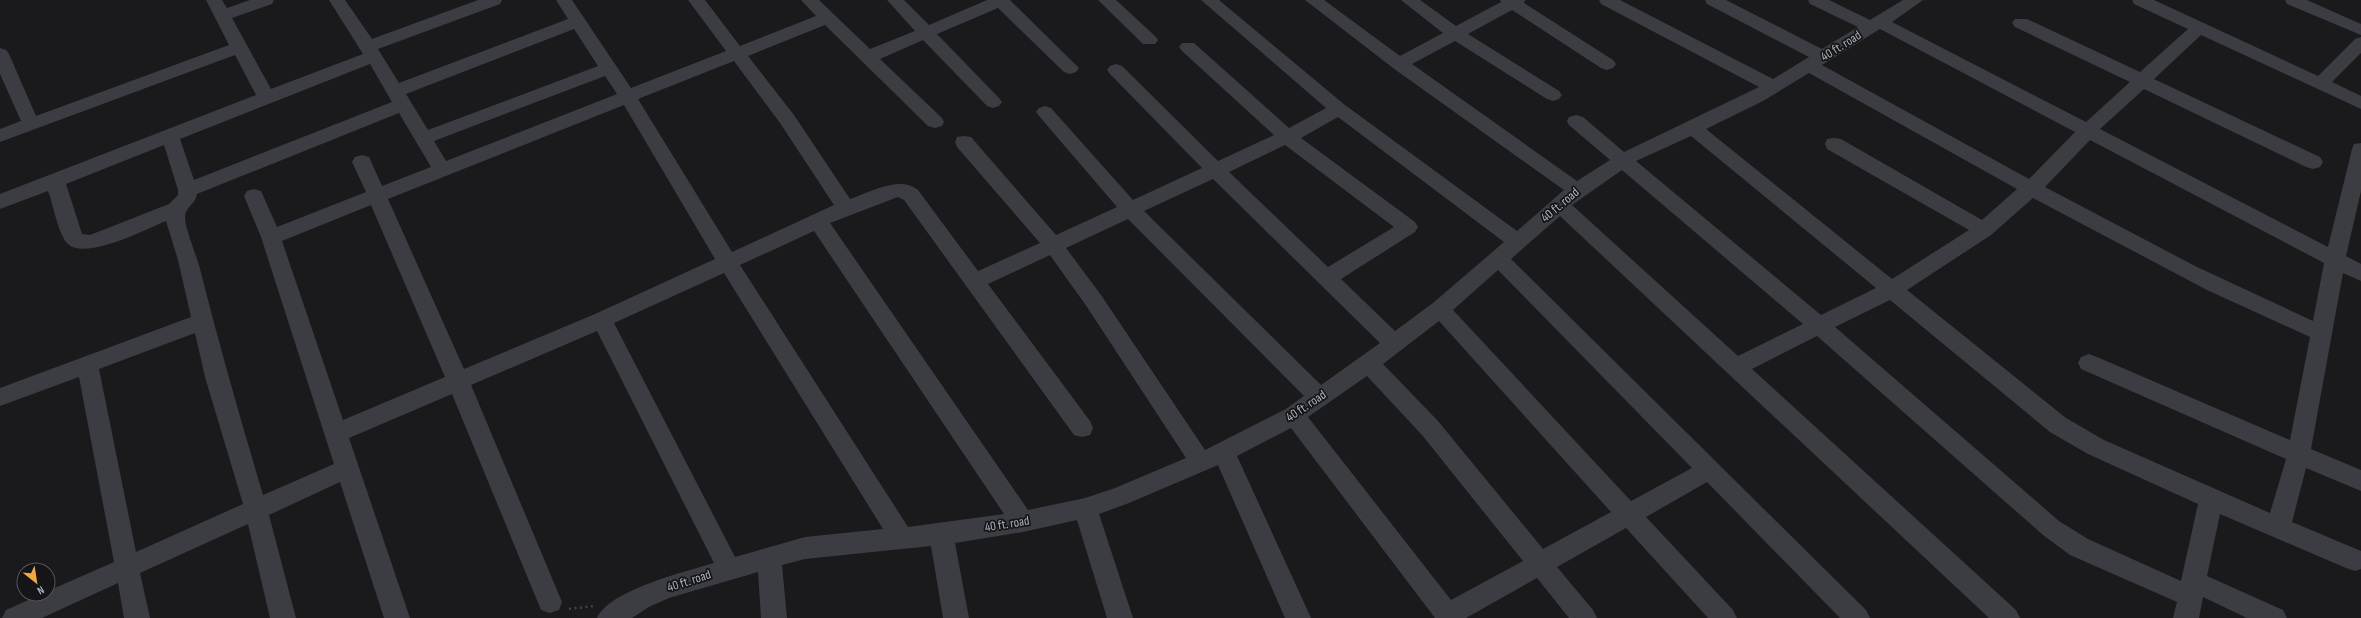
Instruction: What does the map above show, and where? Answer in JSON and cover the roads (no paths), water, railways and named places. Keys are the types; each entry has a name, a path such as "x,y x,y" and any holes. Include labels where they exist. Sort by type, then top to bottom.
{"street":[{"path":"214,0 266,97"},
{"path":"223,16 266,0"},
{"path":"358,0 339,3 400,98 442,170"},
{"path":"0,202 266,97 371,51 494,0"},
{"path":"564,0 628,97 728,263 901,537"},
{"path":"696,0 787,119 846,208"},
{"path":"809,0 936,122"},
{"path":"895,0 993,102"},
{"path":"868,56 1001,0 1070,68"},
{"path":"1106,0 1150,40"},
{"path":"1209,0 1339,109 1518,242"},
{"path":"1313,0 1399,64 1577,190"},
{"path":"1409,0 1456,34 1553,96"},
{"path":"1607,0 1773,87"},
{"path":"1713,0 2031,189 2250,303 2321,333"},
{"path":"1816,0 1875,24 2087,131 2335,261 2361,273"},
{"path":"2140,0 2361,103"},
{"path":"2293,0 2361,30"},
{"path":"1399,64 1456,34 1512,1 1607,64"},
{"name":"40 ft. road","path":"610,618 640,599 666,588 769,557 832,544 941,534 1023,522 1085,508 1224,452 1294,415 1369,363 1440,309 1499,259 1559,204 1577,190 1623,160 1757,97 1875,24 1905,2"},
{"path":"271,237 827,18"},
{"path":"188,190 578,21"},
{"path":"2021,23 2313,162"},
{"path":"1734,368 1891,290 1984,230 2031,189 2087,131 2199,28"},
{"path":"2320,84 2361,43"},
{"path":"0,136 240,47"},
{"path":"1188,47 1287,137 1408,227 1327,278"},
{"path":"0,54 31,124"},
{"path":"424,138 609,68"},
{"path":"1116,70 1215,170 1394,343"},
{"path":"976,281 1287,137 1339,109"},
{"path":"1045,112 1132,210 1319,398"},
{"path":"1576,121 1818,325 2065,538 2079,547 2189,598 2274,618"},
{"path":"1693,128 2058,425 2096,447 2210,499 2355,560"},
{"path":"55,181 73,237 77,241 83,243 92,242 176,210 187,197 188,190 170,136"},
{"path":"964,142 1053,245 1094,301 1201,462"},
{"path":"1834,144 1984,230"},
{"path":"2278,528 2299,453 2335,261 2359,161"},
{"path":"362,162 458,380 550,602"},
{"path":"337,432 602,320 846,208 881,194 897,190 905,190 911,195 976,281 1082,428"},
{"path":"254,196 271,237 337,432 397,618"},
{"path":"1559,204 1734,368 2007,618"},
{"path":"176,210 175,219 188,260 216,377 256,510 283,618"},
{"path":"818,221 1023,522"},
{"path":"1499,259 1857,618"},
{"path":"1440,309 1724,618"},
{"path":"0,397 203,320"},
{"path":"602,320 729,569"},
{"path":"1369,363 1430,428 1584,618"},
{"path":"2089,363 2361,480"},
{"path":"87,364 137,618"},
{"path":"1294,415 1449,617 1710,469"},
{"path":"1224,452 1298,618"},
{"path":"15,618 348,468"},
{"path":"2189,598 2210,499"},
{"path":"1085,508 1120,618"},
{"path":"941,534 956,618"},
{"path":"769,557 774,618"}]}
